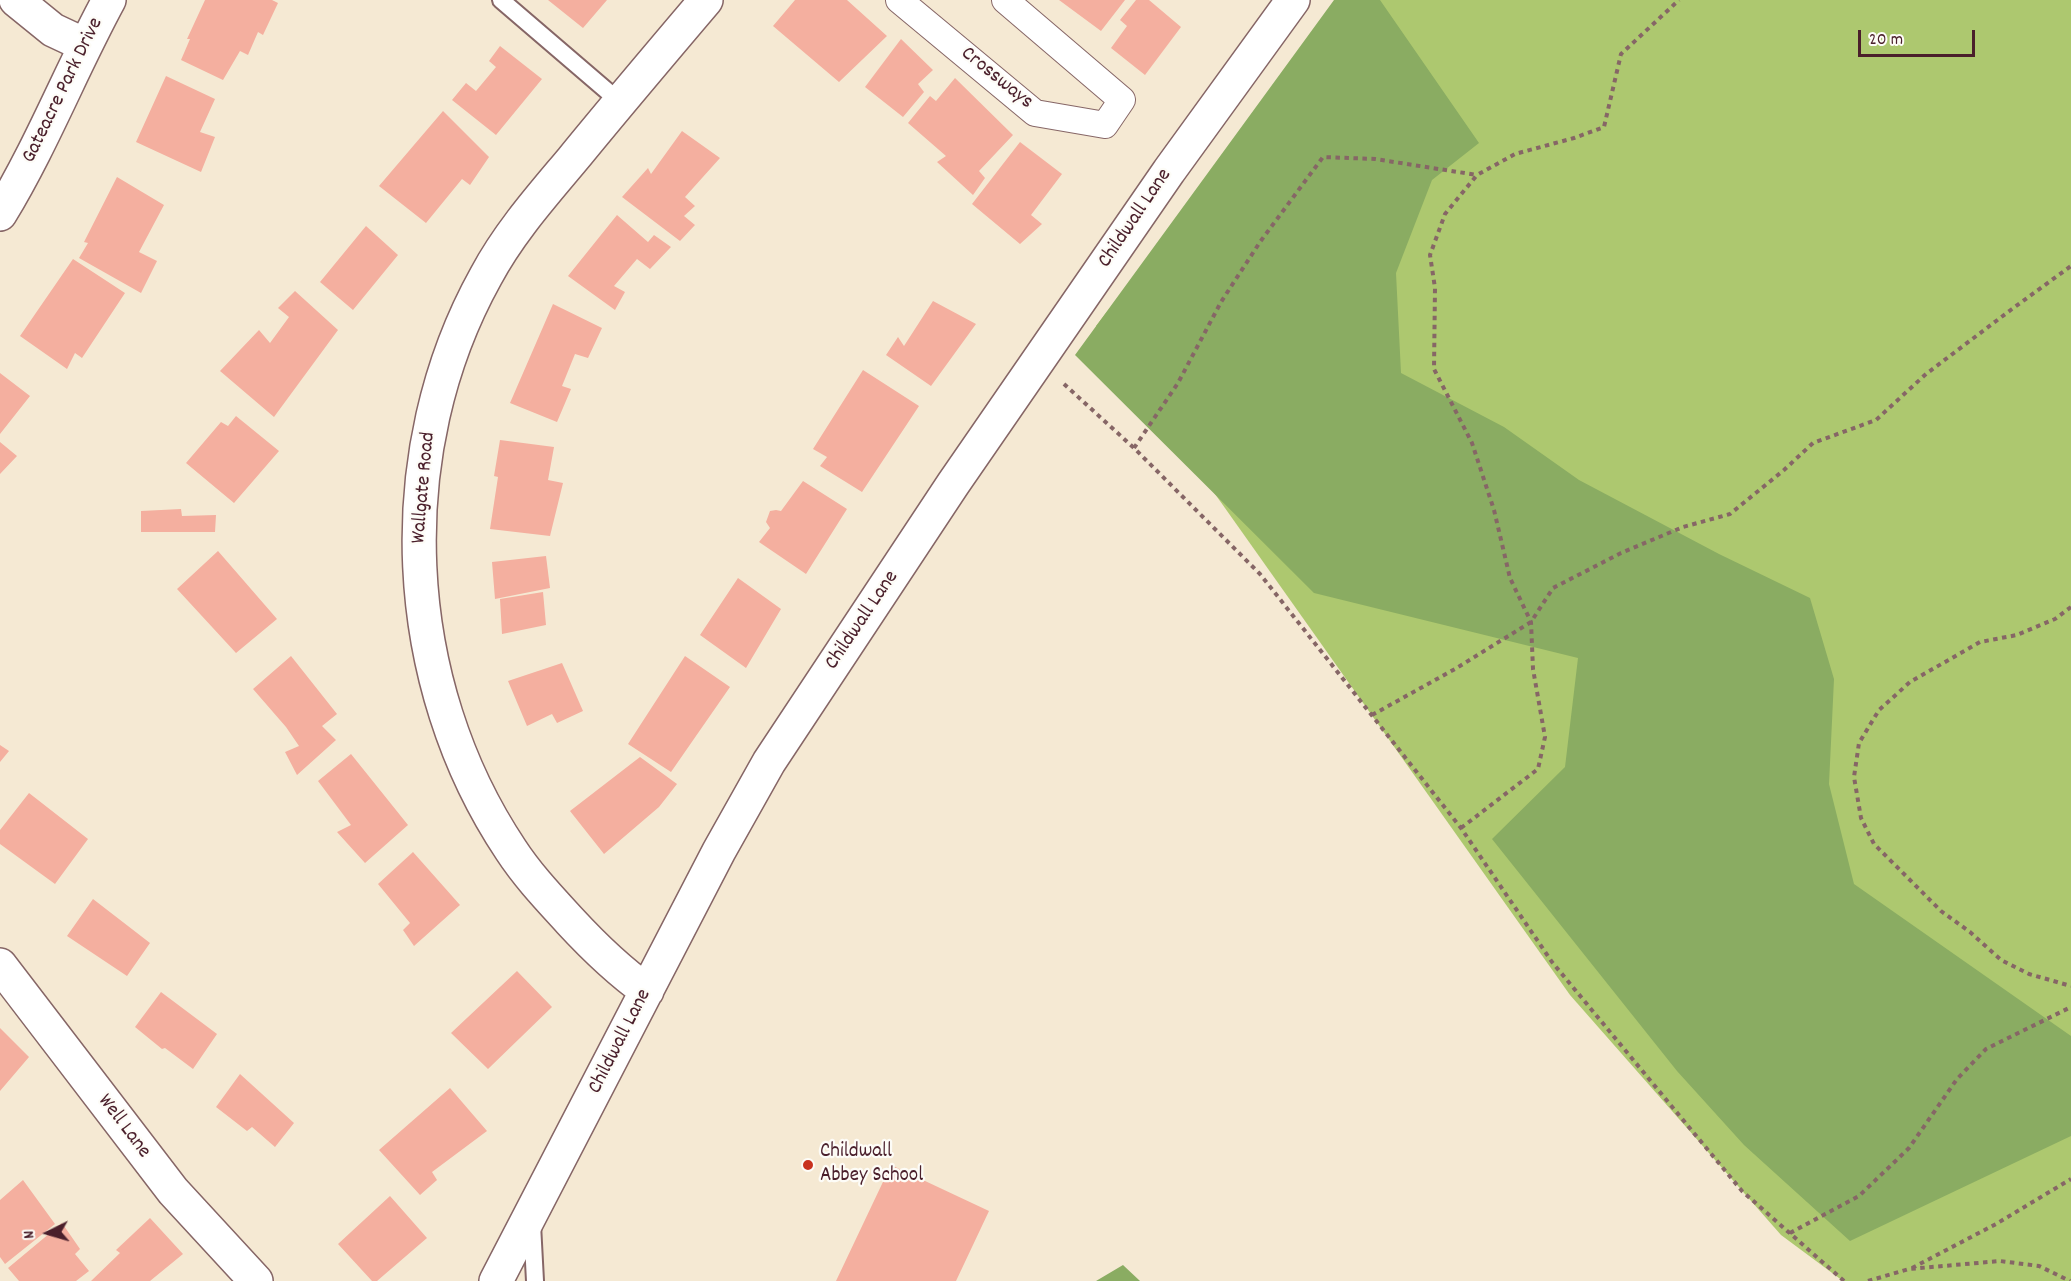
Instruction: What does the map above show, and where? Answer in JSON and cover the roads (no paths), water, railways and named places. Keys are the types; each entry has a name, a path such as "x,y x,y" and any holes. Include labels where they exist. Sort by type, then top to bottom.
{"street":[{"path":"16,0 53,30 85,45"},
{"name":"Gateacre Park Drive","path":"0,214 30,162 85,45 110,0"},
{"name":"Wallgate Road","path":"647,991 610,962 544,892 510,849 462,758 446,716 435,673 426,622 419,519 422,471 442,381 461,327 485,277 512,233 706,0"},
{"name":"Crossways","path":"899,0 1035,113 1105,125 1122,100 1005,0"},
{"name":"Childwall Lane","path":"496,1281 719,851 769,762 953,484 1169,171 1293,0"},
{"name":"Well Lane","path":"0,965 173,1191 256,1281"}],"lane":[{"path":"501,0 620,102"},
{"path":"532,1214 535,1281"}],"place":[{"name":"Childwall Abbey School","path":"808,1165"}]}
